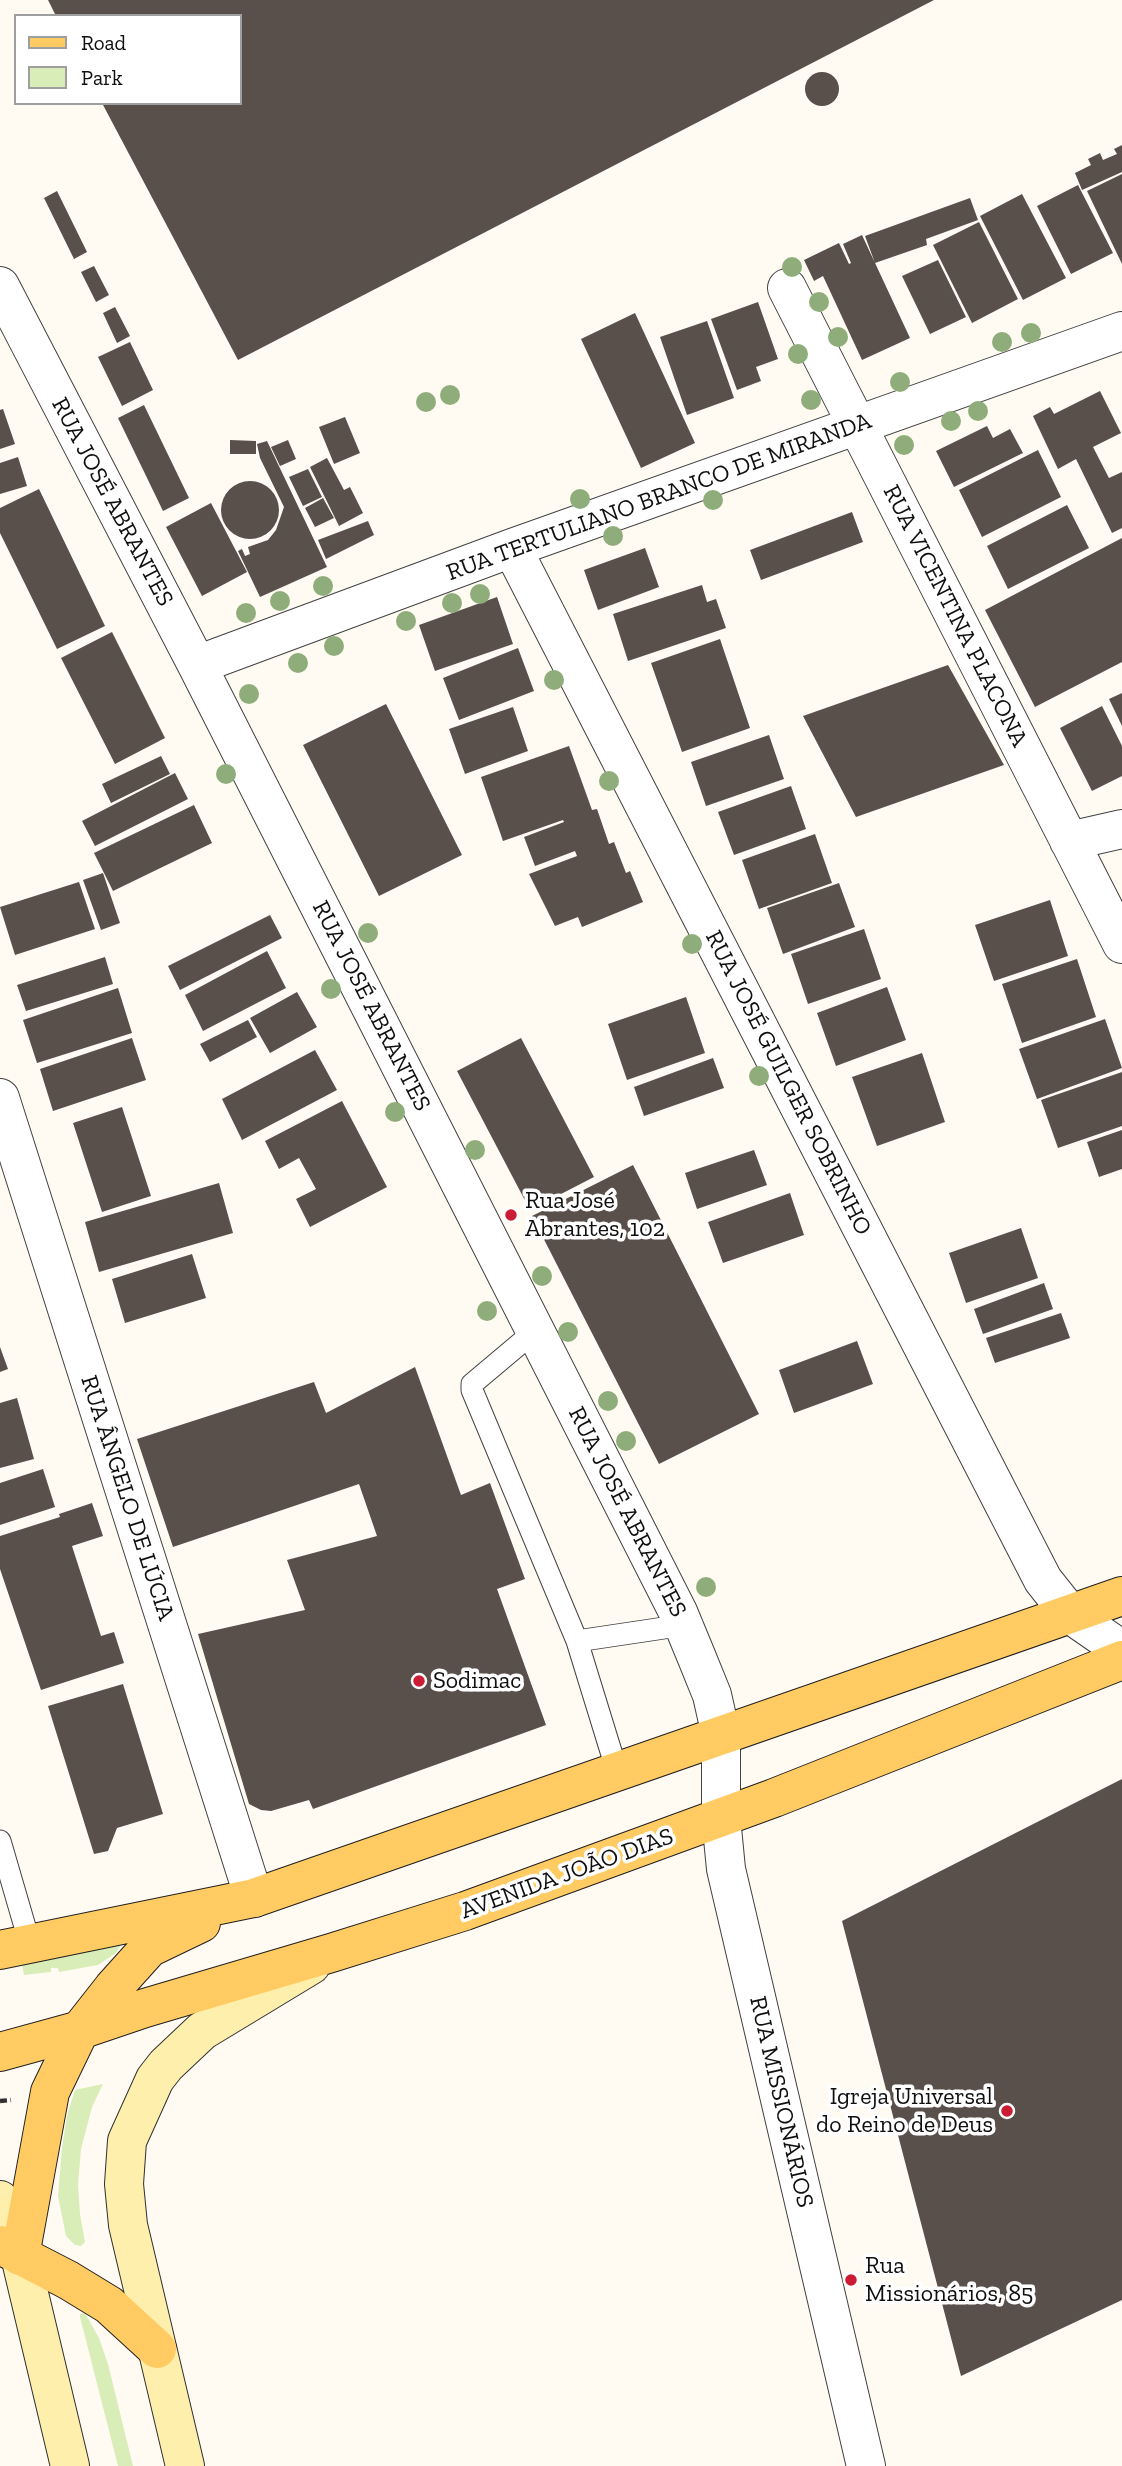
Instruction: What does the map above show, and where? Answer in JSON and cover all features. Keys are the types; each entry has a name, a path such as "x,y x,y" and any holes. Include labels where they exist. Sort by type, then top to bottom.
{"main road":[{"path":"10,2250 50,2092 80,2030 149,1948 254,1898 1122,1597"},
{"name":"AVENIDA JOÃO DIAS","path":"0,2052 80,2030 465,1911 721,1818 1122,1660"},
{"path":"15,1947 254,1898"},
{"path":"185,2466 128,2225 124,2184 127,2141 155,2080 166,2065 202,2031 331,1953"},
{"path":"0,2200 10,2250 70,2466"},
{"path":"10,2250 109,2305 157,2349"}],"street":[{"name":"RUA JOSÉ ABRANTES","path":"0,286 197,665 684,1625 712,1695 721,1735"},
{"name":"RUA VICENTINA PLACONA","path":"787,288 1122,944"},
{"name":"RUA TERTULIANO BRANCO DE MIRANDA","path":"197,665 512,548 1122,331"},
{"name":"RUA JOSÉ GUILGER SOBRINHO","path":"512,548 1043,1580 1070,1614 1122,1650"},
{"path":"1069,841 1122,829"},
{"name":"RUA ÂNGELO DE LÚCIA","path":"0,1098 254,1898"},
{"name":"RUA MISSIONÁRIOS","path":"721,1735 721,1818 726,1869 866,2466"}],"lane":[{"path":"535,1331 472,1384 472,1390 577,1641 617,1771"},
{"path":"577,1641 684,1625"},
{"path":"0,1841 15,1947"}],"green space":[{"path":"122,1943 116,1953 98,1965 59,1972 58,1968 51,1968 51,1972 24,1975 21,1959"},
{"path":"103,2084 92,2107 81,2149 78,2185 85,2242 81,2246 75,2245 66,2236 58,2196 62,2148 67,2116 75,2090"},
{"path":"85,2313 99,2338 108,2364 133,2466 118,2466 80,2317 80,2314"}],"building":[{"path":"48,0 934,0 238,360 103,105 242,105 242,14 55,14"},
{"path":"822,72 834,77 839,89 834,101 822,106 810,101 805,89 810,77"},
{"path":"1122,145 1122,172 1082,190 1075,173 1091,165 1088,159 1100,153 1103,160 1117,154 1114,149"},
{"path":"1122,174 1122,264 1087,191"},
{"path":"1078,185 1113,253 1071,274 1037,206"},
{"path":"57,191 87,252 74,259 44,198"},
{"path":"1022,194 1066,278 1023,300 980,216"},
{"path":"970,198 978,220 926,239 927,245 875,263 865,236"},
{"path":"979,222 1018,299 972,323 933,245"},
{"path":"862,235 910,338 862,360 823,276 814,281 804,260 839,243 849,264 851,263 843,244"},
{"path":"938,260 966,317 930,334 902,276"},
{"path":"94,266 109,295 96,302 81,272"},
{"path":"758,302 778,359 756,367 761,381 737,390 711,319"},
{"path":"115,307 130,336 117,343 103,313"},
{"path":"635,313 695,443 641,468 581,339"},
{"path":"707,321 734,398 687,415 660,337"},
{"path":"130,342 153,390 122,406 98,357"},
{"path":"1100,391 1121,433 1093,447 1109,478 1122,472 1122,528 1112,533 1076,459 1058,469 1033,416 1050,407 1054,414"},
{"path":"144,405 189,498 163,511 118,418"},
{"path":"3,409 15,444 0,449 0,410"},
{"path":"345,417 360,453 334,464 319,427"},
{"path":"987,426 993,438 1010,429 1023,453 954,487 936,451"},
{"path":"230,440 256,441 256,454 230,454"},
{"path":"288,440 296,459 280,466 271,447"},
{"path":"267,441 327,567 260,597 238,551 242,549 245,556 250,554 248,547 268,540 276,530 284,507 260,458 257,444"},
{"path":"1038,450 1061,497 982,537 959,490"},
{"path":"18,457 27,486 0,494 0,463"},
{"path":"327,458 344,490 350,487 363,513 339,526 310,467"},
{"path":"308,469 322,497 303,506 289,477"},
{"path":"250,481 261,483 274,494 279,510 277,521 266,534 250,539 239,537 226,526 221,510 223,499 234,486"},
{"path":"39,489 105,626 57,649 0,533 0,508"},
{"path":"323,498 334,518 315,527 305,508"},
{"path":"211,503 247,572 202,596 166,527"},
{"path":"1067,505 1089,548 1008,589 987,546"},
{"path":"852,512 863,542 761,580 750,550"},
{"path":"368,521 374,535 326,559 318,540"},
{"path":"1122,538 1122,662 1035,707 985,610"},
{"path":"645,548 659,587 598,610 584,570"},
{"path":"702,585 707,602 716,599 726,628 628,661 613,614"},
{"path":"497,597 513,644 435,671 419,625"},
{"path":"112,632 165,738 115,764 61,658"},
{"path":"720,639 750,728 682,752 651,663"},
{"path":"518,648 534,691 459,720 443,678"},
{"path":"948,665 1004,765 856,817 803,716"},
{"path":"1122,693 1122,726 1109,699"},
{"path":"386,704 462,855 379,896 303,745"},
{"path":"1102,706 1122,746 1122,776 1092,791 1060,728"},
{"path":"513,707 528,751 465,774 449,729"},
{"path":"769,735 784,779 706,806 691,762"},
{"path":"569,746 592,810 597,809 609,844 614,842 626,873 630,871 643,902 582,927 578,917 555,926 529,874 577,856 575,851 535,866 524,837 564,822 563,820 503,841 481,777"},
{"path":"161,756 170,774 111,803 102,784"},
{"path":"175,773 188,799 95,846 82,821"},
{"path":"791,786 806,829 734,855 718,812"},
{"path":"194,805 212,843 113,891 94,853"},
{"path":"815,834 832,883 759,909 742,860"},
{"path":"103,873 120,923 101,930 83,880"},
{"path":"79,882 95,929 15,955 0,907"},
{"path":"839,883 855,927 783,954 767,908"},
{"path":"1050,900 1068,956 994,981 975,925"},
{"path":"270,915 282,938 180,990 168,966"},
{"path":"864,929 881,979 808,1004 791,954"},
{"path":"267,951 286,988 203,1031 185,995"},
{"path":"105,957 113,984 26,1011 17,985"},
{"path":"1077,959 1096,1017 1022,1043 1002,984"},
{"path":"887,987 906,1040 836,1066 817,1013"},
{"path":"118,988 132,1033 37,1063 23,1020"},
{"path":"297,992 317,1027 270,1053 250,1018"},
{"path":"686,997 705,1053 627,1080 608,1024"},
{"path":"1105,1019 1122,1068 1037,1099 1019,1049"},
{"path":"248,1020 257,1037 210,1062 200,1044"},
{"path":"132,1038 146,1080 53,1111 40,1069"},
{"path":"521,1038 594,1177 530,1210 457,1071"},
{"path":"315,1050 337,1090 242,1140 222,1099"},
{"path":"922,1053 945,1122 877,1146 852,1077"},
{"path":"713,1058 724,1088 644,1116 634,1087"},
{"path":"1122,1072 1122,1126 1058,1148 1041,1100"},
{"path":"342,1101 387,1187 310,1227 296,1199 316,1189 299,1158 279,1169 265,1141"},
{"path":"122,1107 151,1196 102,1212 73,1123"},
{"path":"1122,1130 1122,1169 1099,1177 1087,1142"},
{"path":"754,1150 767,1185 697,1209 685,1173"},
{"path":"633,1165 759,1414 659,1464 532,1216"},
{"path":"219,1183 233,1233 99,1272 85,1222"},
{"path":"790,1193 804,1235 723,1263 708,1222"},
{"path":"1021,1228 1038,1278 966,1303 949,1253"},
{"path":"192,1254 206,1298 125,1323 112,1279"},
{"path":"1044,1283 1053,1309 983,1334 974,1309"},
{"path":"1061,1313 1070,1338 995,1363 986,1338"},
{"path":"857,1341 873,1384 794,1413 779,1370"},
{"path":"0,1347 8,1369 0,1372"},
{"path":"415,1367 461,1495 490,1483 525,1579 497,1589 546,1725 313,1809 309,1800 271,1811 261,1810 249,1804 198,1634 305,1610 287,1560 377,1536 359,1484 173,1547 137,1439 314,1382 326,1413"},
{"path":"17,1398 34,1459 0,1468 0,1403"},
{"path":"43,1469 55,1507 0,1525 0,1483"},
{"path":"92,1503 103,1536 72,1546 101,1636 114,1632 124,1663 41,1690 0,1569 0,1536 60,1517 59,1514"},
{"path":"123,1684 163,1814 117,1828 108,1851 94,1854 48,1706"},
{"name":"Igreja Universal do Reino de Deus","path":"1122,1779 1122,2300 961,2376 842,1921"}],"place":[{"name":"Rua José Abrantes, 102","path":"511,1215"},
{"name":"Sodimac","path":"419,1681"},
{"name":"Igreja Universal do Reino de Deus","path":"1007,2111"},
{"name":"Rua Missionários, 85","path":"851,2280"}]}
